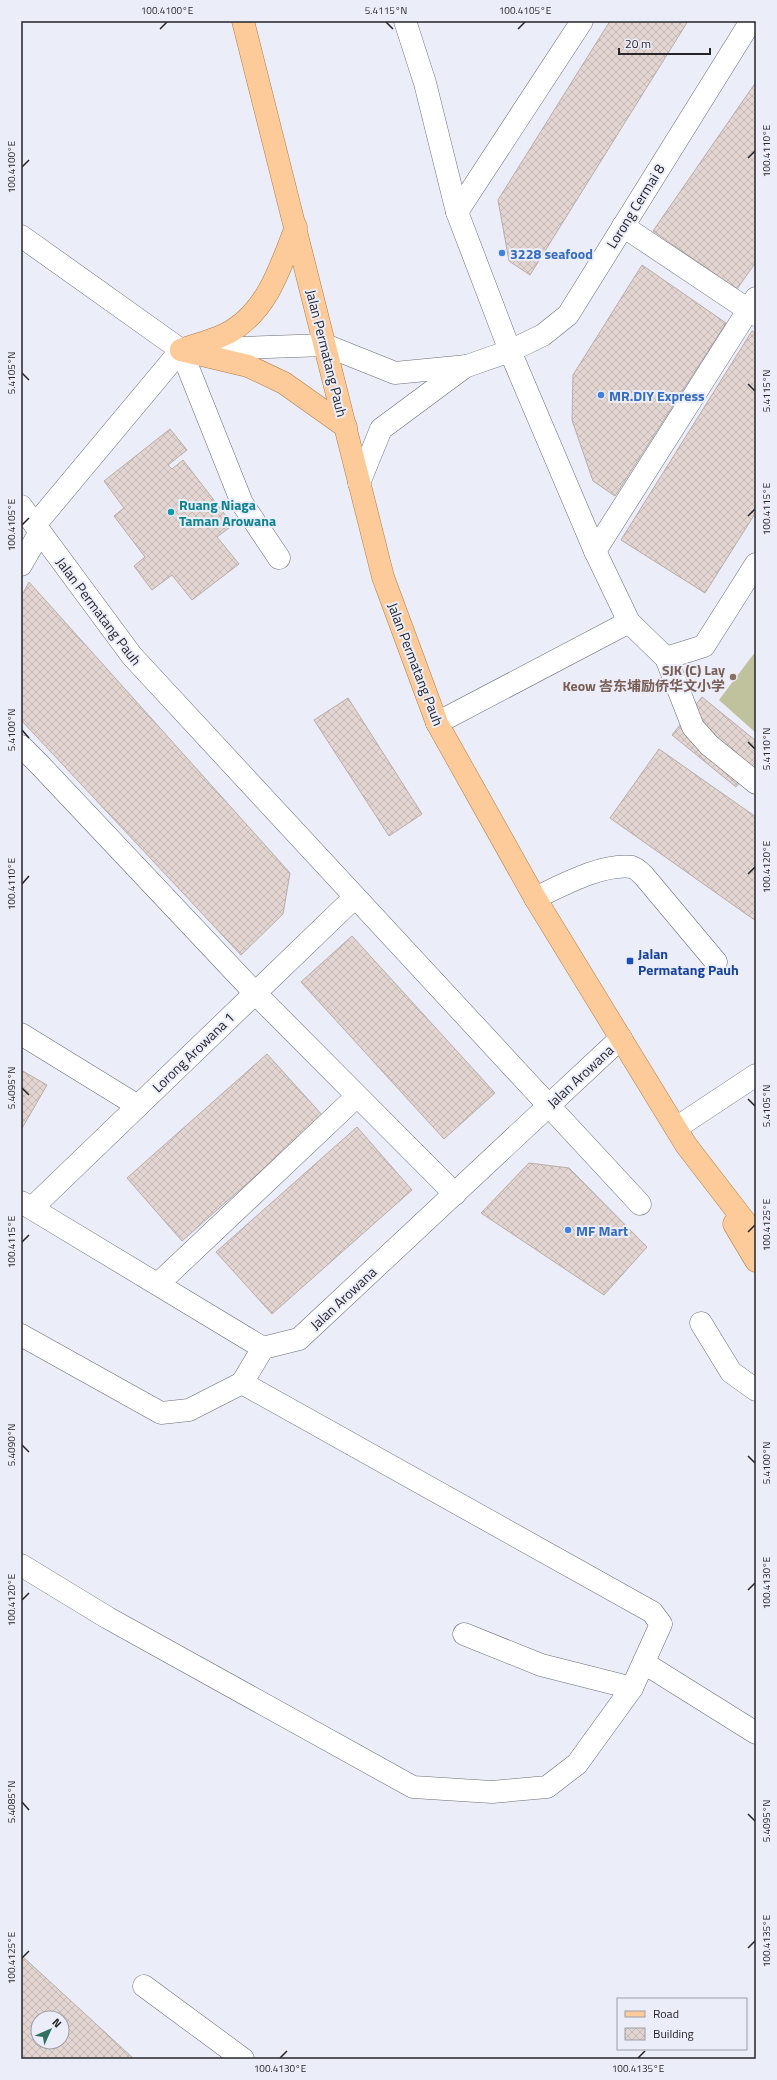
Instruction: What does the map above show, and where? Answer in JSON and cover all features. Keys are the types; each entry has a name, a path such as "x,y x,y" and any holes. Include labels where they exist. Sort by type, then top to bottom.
{"main road":[{"name":"Jalan Permatang Pauh","path":"243,21 383,577 437,723 535,898 681,1137 756,1236"},
{"path":"181,350 232,331 258,308 276,278 296,227"},
{"path":"181,350 248,366 284,383 346,427"},
{"path":"681,1137 756,1261"}],"street":[{"path":"405,21 425,83 457,212 510,351 595,551 629,622 666,658 693,727 709,745 756,783"},
{"path":"457,212 582,21"},
{"name":"Lorong Cermai 8","path":"325,345 395,373 467,366 510,351 543,335 568,315 751,21"},
{"path":"595,551 753,307 623,226"},
{"path":"21,236 181,350 242,503 278,558"},
{"path":"21,565 38,529 181,350 325,345"},
{"name":"Lorong Cermai 8","path":"359,483 381,429 467,366"},
{"name":"Jalan Permatang Pauh","path":"21,506 132,656 640,1204"},
{"path":"666,658 704,646 756,564"},
{"path":"437,723 629,622"},
{"path":"21,746 255,993 454,1194"},
{"path":"535,898 591,873 620,867 633,867 644,876 716,962"},
{"name":"Lorong Arowana 1","path":"26,1205 138,1106 355,897"},
{"path":"21,1034 138,1106"},
{"name":"Jalan Arowana","path":"263,1348 299,1340 621,1038"},
{"path":"681,1137 756,1075"},
{"path":"158,1284 357,1096"},
{"path":"21,1335 161,1413 189,1410 242,1383 263,1348 26,1205"},
{"path":"702,1323 731,1372 756,1390"},
{"path":"21,1565 108,1618 413,1787 492,1792 547,1787 577,1764 632,1688 661,1624 652,1612 242,1383"},
{"path":"464,1634 541,1665 632,1688"},
{"path":"644,1663 756,1734"},
{"path":"144,1986 243,2059"}],"green space":[{"path":"756,651 756,733 719,700"}],"building":[{"path":"610,21 688,21 530,275 509,261 498,200"},
{"path":"756,82 756,262 737,289 653,231"},
{"path":"642,265 726,323 615,496 593,481 572,420 573,375"},
{"path":"752,331 756,333 756,512 705,593 621,540"},
{"name":"Ruang Niaga Taman Arowana","path":"170,429 187,450 168,465 172,469 183,460 233,525 217,537 239,564 192,600 172,575 152,590 134,566 145,557 114,516 124,508 104,481"},
{"path":"29,582 290,873 283,914 241,955 21,720 21,597"},
{"path":"702,697 756,741 756,761 736,787 672,735"},
{"path":"348,698 422,814 389,836 314,720"},
{"path":"659,749 756,817 756,921 610,818"},
{"path":"352,936 495,1093 444,1139 301,982"},
{"path":"267,1054 323,1116 182,1241 127,1178"},
{"path":"21,1070 47,1085 21,1130"},
{"path":"357,1127 412,1190 272,1314 216,1252"},
{"name":"MF Mart","path":"529,1163 569,1168 647,1247 604,1295 481,1213"},
{"path":"21,1955 134,2059 23,2059 21,2057"}],"place":[{"name":"3228 seafood","path":"502,253"},
{"name":"MR.DIY Express","path":"601,395"},
{"name":"Ruang Niaga Taman Arowana","path":"171,512"},
{"name":"SJK (C) Lay Keow 峇东埔励侨华文小学","path":"733,677"},
{"name":"Jalan Permatang Pauh","path":"630,961"},
{"name":"MF Mart","path":"568,1230"}]}
